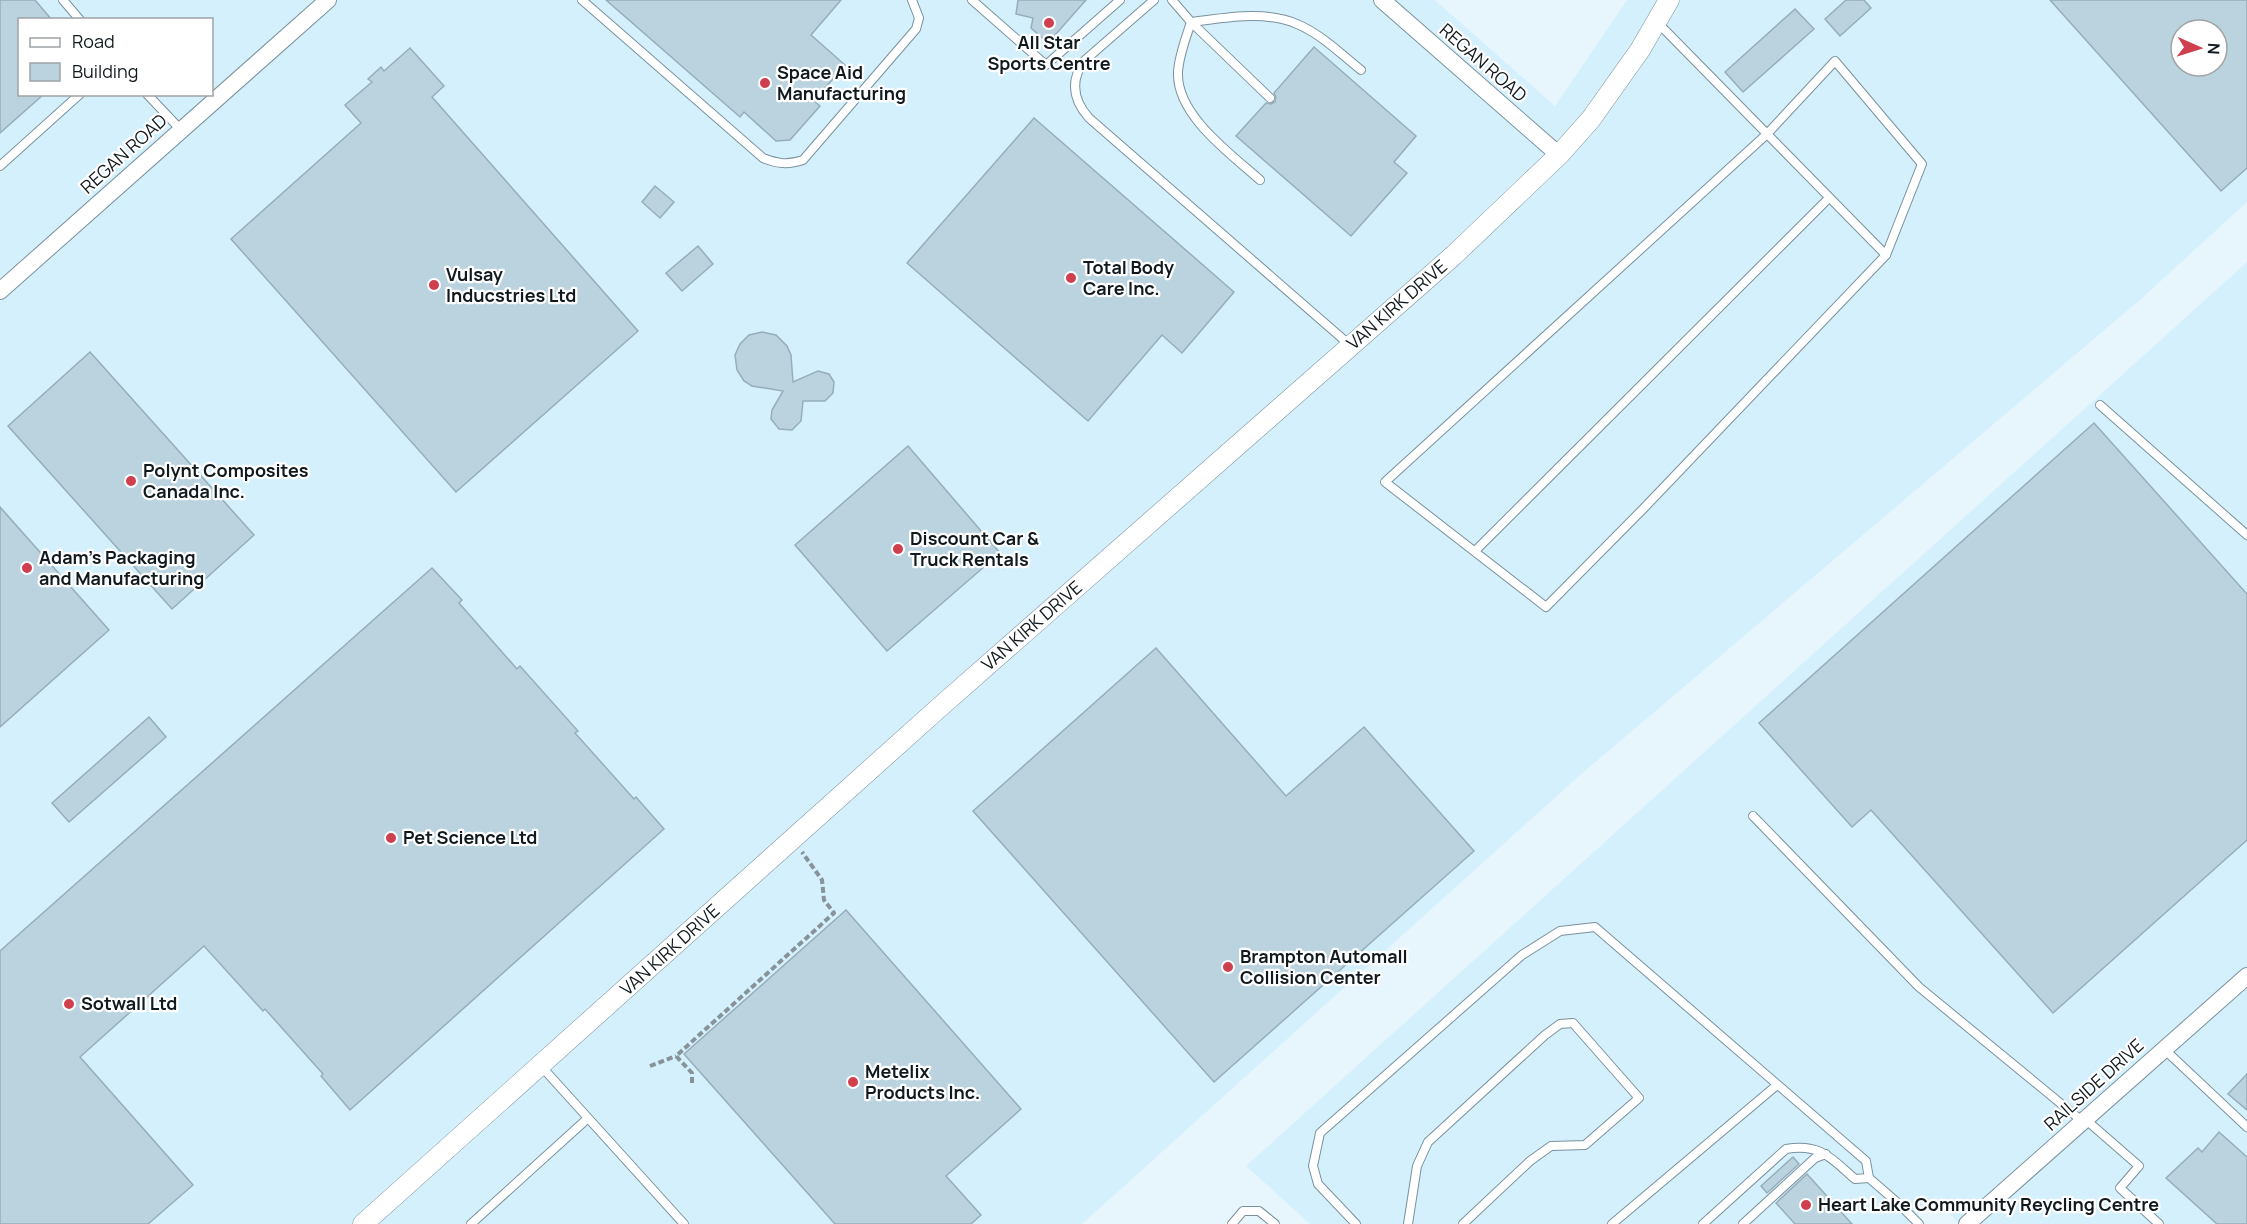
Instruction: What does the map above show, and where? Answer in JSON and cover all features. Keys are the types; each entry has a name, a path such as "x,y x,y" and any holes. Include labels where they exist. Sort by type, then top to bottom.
{"street":[{"name":"REGAN ROAD","path":"0,291 328,0"},
{"name":"REGAN ROAD","path":"1382,0 1558,155"},
{"name":"VAN KIRK DRIVE","path":"363,1224 941,706 1454,255 1558,155 1591,119 1640,50 1669,0"},
{"name":"RAILSIDE DRIVE","path":"1967,1224 2247,976"}],"lane":[{"path":"63,0 78,18"},
{"path":"582,0 763,158 775,163 790,164 804,160 916,29 919,18 912,0"},
{"path":"972,0 1046,65 1120,0"},
{"path":"1154,0 1084,61 1078,70 1075,83 1080,108 1351,346"},
{"path":"1172,0 1191,22 1269,98"},
{"path":"1191,22 1252,16 1287,21 1316,35 1361,70"},
{"path":"1191,22 1178,72 1182,96 1198,121 1260,180"},
{"path":"1656,22 1886,255"},
{"path":"1835,60 1922,164 1886,255 1546,607 1385,482 1767,134 1835,60"},
{"path":"0,166 78,96"},
{"path":"149,96 181,130"},
{"path":"1475,551 1829,198"},
{"path":"2100,405 2247,535"},
{"path":"1753,816 1919,987 2139,1166 2120,1188 2159,1224"},
{"path":"1356,1224 1318,1184 1313,1166 1320,1133 1522,955 1560,931 1595,927 1866,1161 1869,1178 1919,1224"},
{"path":"1408,1224 1417,1166 1428,1142 1545,1035 1560,1024 1573,1023 1639,1098 1585,1144 1551,1146 1530,1161 1463,1224"},
{"path":"2164,1049 2247,1127"},
{"path":"541,1066 684,1224"},
{"path":"1612,1224 1778,1085"},
{"path":"471,1224 587,1119"},
{"path":"1703,1224 1786,1149 1812,1148 1826,1154 1855,1179 1869,1178"},
{"path":"1743,1224 1815,1158 1826,1154"},
{"path":"1232,1224 1243,1211 1259,1211 1275,1224"}],"path":[{"path":"650,1066 676,1056 834,913 824,900 822,880 792,840"},
{"path":"676,1056 692,1073 692,1083"}],"shaded area":[{"path":"0,0 1435,0 1555,106 1627,0 2247,0 2247,202 2141,299 1579,776 1082,1224 0,1224"},
{"path":"2247,262 2247,1224 1959,1224 1936,1197 1908,1224 1310,1224 1246,1166"}],"building":[{"path":"0,0 35,0 50,18 18,18 18,96 42,96 0,133"},
{"name":"Space Aid Manufacturing","path":"606,0 841,0 811,35 845,65 814,101 820,106 790,140 776,141 744,112 740,117"},
{"name":"All Star Sports Centre","path":"1018,0 1086,0 1048,43 1031,28 1033,18 1016,14"},
{"path":"1846,0 1864,0 1871,8 1840,36 1825,19"},
{"path":"2050,0 2247,0 2247,168 2221,191"},
{"path":"1795,9 1814,29 1743,92 1725,72"},
{"path":"1314,47 1416,136 1394,162 1407,173 1351,236 1236,136 1266,103 1275,102 1274,93"},
{"name":"Vulsay Inducstries Ltd","path":"410,48 444,86 432,97 638,331 456,492 231,239 361,123 345,105 372,82 368,79 381,67 384,71"},
{"name":"Total Body Care Inc.","path":"1034,118 1234,292 1182,353 1162,335 1088,421 907,263"},
{"path":"655,186 674,202 660,218 642,202"},
{"path":"698,246 713,264 682,291 666,273"},
{"path":"762,332 776,335 787,346 791,355 793,382 818,371 829,374 834,382 833,393 825,401 803,401 801,421 792,430 779,429 771,419 772,410 783,391 752,386 744,381 737,370 735,355 740,344 749,335"},
{"name":"Polynt Composites Canada Inc.","path":"90,352 254,535 172,609 8,426"},
{"path":"2094,423 2247,594 2247,840 2053,1013 1871,810 1852,827 1759,723"},
{"name":"Discount Car & Truck Rentals","path":"908,446 1000,553 887,651 795,545"},
{"name":"Adam's Packaging and Manufacturing","path":"0,507 109,630 0,727"},
{"name":"Pet Science Ltd","path":"432,568 462,600 459,603 517,669 520,666 578,731 575,733 664,829 350,1110 321,1076 323,1074 204,946 80,1057 193,1185 148,1224 0,1224 0,951"},
{"name":"Brampton Automall Collision Center","path":"1156,648 1286,796 1364,727 1474,851 1214,1082 973,811"},
{"path":"149,717 166,737 69,822 52,803"},
{"name":"Metelix Products Inc.","path":"846,910 1021,1109 946,1176 981,1215 971,1224 835,1224 684,1054"},
{"path":"2247,1074 2247,1110 2228,1094"},
{"path":"2219,1132 2247,1157 2247,1224 2217,1224 2166,1178 2198,1148 2202,1152"},
{"path":"1793,1157 1799,1164 1767,1193 1761,1186"},
{"name":"Heart Lake Community Reycling Centre","path":"1807,1174 1852,1224 1795,1224 1776,1203"}],"place":[{"name":"All Star Sports Centre","path":"1049,23"},
{"name":"Space Aid Manufacturing","path":"765,83"},
{"name":"Total Body Care Inc.","path":"1071,278"},
{"name":"Vulsay Inducstries Ltd","path":"434,285"},
{"name":"Polynt Composites Canada Inc.","path":"131,481"},
{"name":"Discount Car & Truck Rentals","path":"898,549"},
{"name":"Adam's Packaging and Manufacturing","path":"27,568"},
{"name":"Pet Science Ltd","path":"391,838"},
{"name":"Brampton Automall Collision Center","path":"1228,967"},
{"name":"Sotwall Ltd","path":"69,1004"},
{"name":"Metelix Products Inc.","path":"853,1082"},
{"name":"Heart Lake Community Reycling Centre","path":"1806,1205"}]}
